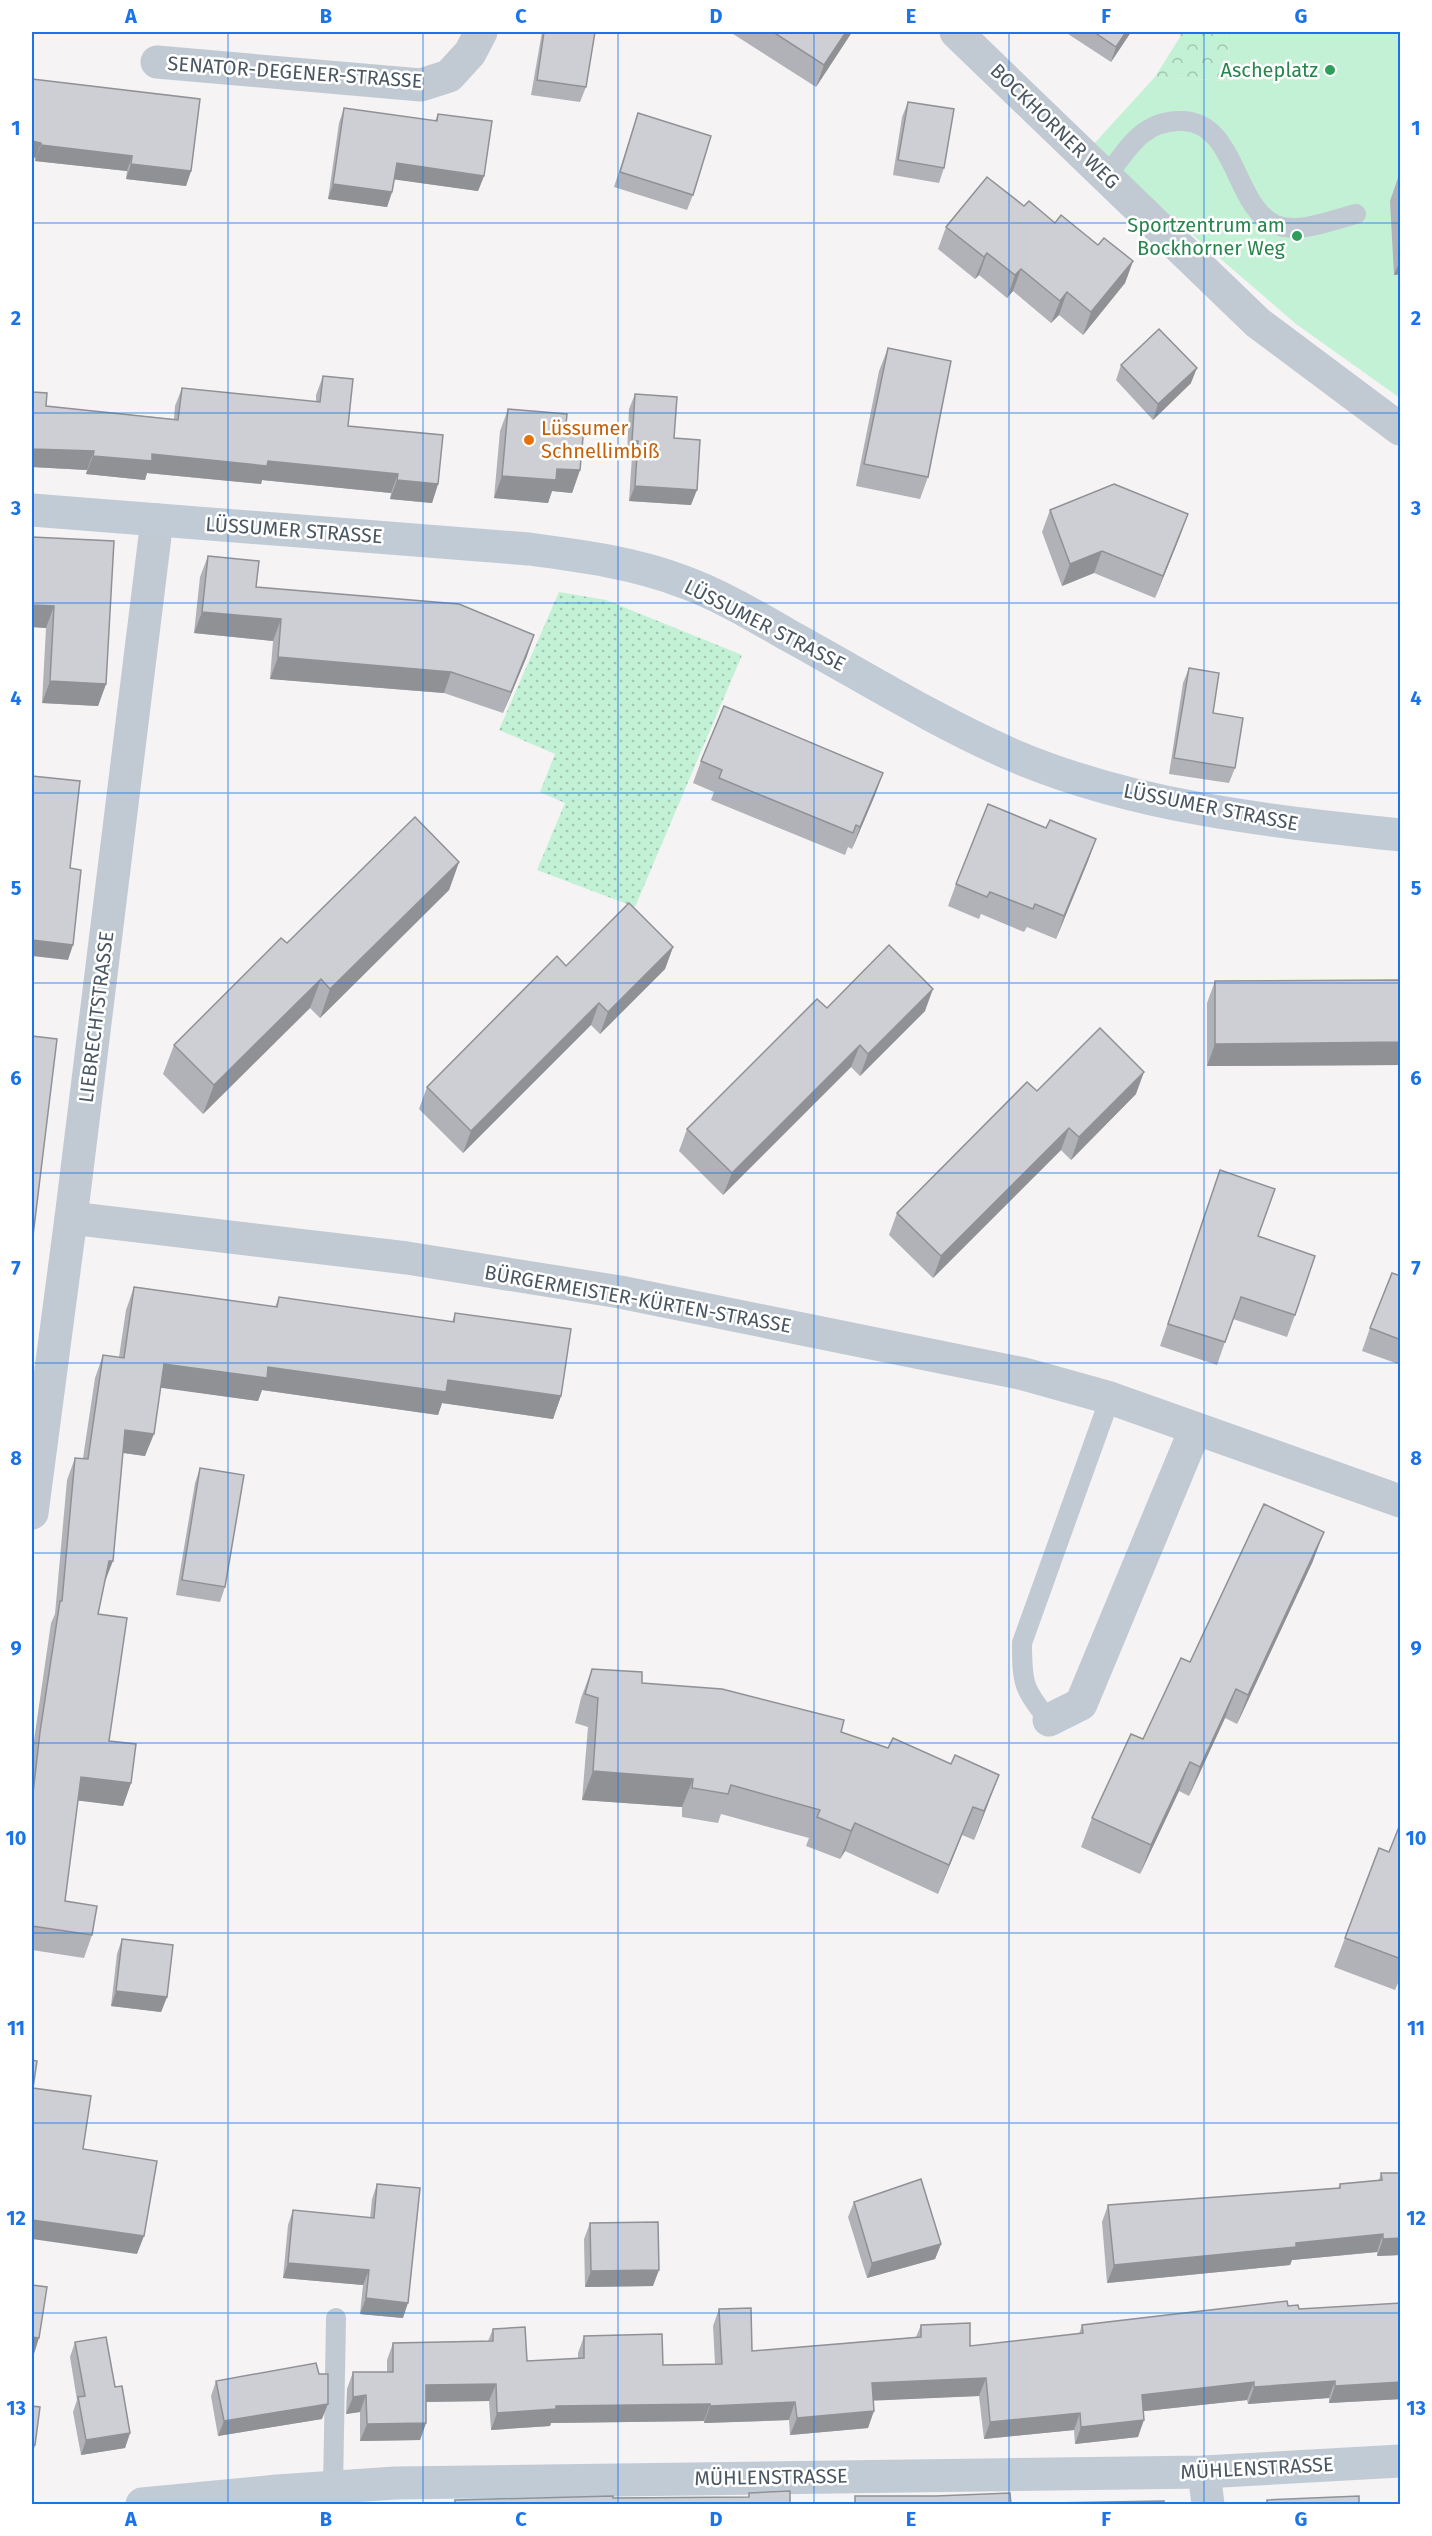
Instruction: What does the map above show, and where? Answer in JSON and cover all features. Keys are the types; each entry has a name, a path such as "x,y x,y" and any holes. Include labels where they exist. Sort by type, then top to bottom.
{"main road":[{"name":"LÜSSUMER STRASSE","path":"32,510 518,548 605,560 685,582 750,614 945,722 1011,754 1090,782 1175,804 1266,821 1401,835"},
{"name":"MÜHLENSTRASSE","path":"142,2505 333,2488 416,2494 1204,2472 1401,2461"}],"street":[{"name":"SENATOR-DEGENER-STRASSE","path":"157,62 421,85 449,76 470,53 481,32"},
{"name":"BOCKHORNER WEG","path":"956,32 1258,323 1401,429"},
{"name":"LIEBRECHTSTRASSE","path":"32,1513 71,1218 157,520"},
{"name":"BÜRGERMEISTER-KÜRTEN-STRASSE","path":"71,1218 407,1258 621,1292 1024,1374 1110,1398 1195,1430 1291,1461 1401,1501"},
{"path":"1049,1720 1081,1704 1195,1430"},
{"path":"1204,2472 1208,2505"}],"lane":[{"path":"1107,176 1136,139 1155,124 1172,120 1195,121 1208,130 1223,147 1257,210 1275,225 1293,229 1356,214"},
{"path":"1049,1720 1030,1698 1022,1674 1022,1643 1110,1398"},
{"path":"333,2488 336,2318"}],"green space":[{"path":"1179,32 1226,32 1232,81 1155,77 1180,37"},
{"name":"Sportzentrum am Bockhorner Weg","path":"1226,32 1400,32 1400,398 1296,324 1091,147 1155,77 1232,81"},
{"path":"559,592 606,600 742,655 635,907 537,870 565,803 540,792 555,754 499,730"}],"building":[{"path":"544,32 595,32 586,87 537,80"},
{"path":"773,32 846,32 824,65"},
{"path":"1094,32 1126,32 1116,47"},
{"path":"32,79 200,99 191,171 131,164 132,156 41,145 41,143 32,141"},
{"path":"908,102 954,109 944,168 898,160"},
{"path":"344,108 437,121 438,114 492,121 484,176 397,163 392,192 333,184"},
{"path":"638,113 711,136 693,195 620,172"},
{"path":"987,177 1024,206 1029,201 1055,223 1061,215 1098,245 1104,238 1133,261 1091,312 1067,292 1060,301 1021,269 1015,275 987,253 984,257 946,227"},
{"path":"1159,329 1197,368 1158,404 1121,365"},
{"path":"888,348 951,361 928,477 864,464"},
{"path":"32,362 33,392 47,393 46,406 178,420 182,388 320,402 323,376 353,379 348,426 443,435 438,484 397,480 398,474 268,461 267,466 152,454 152,461 93,456 94,451 32,449"},
{"path":"635,394 677,397 674,438 700,440 697,490 635,486 638,441 632,441"},
{"path":"508,409 567,414 566,424 584,426 580,470 557,469 556,480 502,476"},
{"path":"1114,484 1188,514 1163,576 1102,551 1070,564 1050,510"},
{"path":"32,537 114,541 106,684 50,681 54,606 32,605"},
{"path":"208,556 259,561 256,587 459,604 534,635 511,692 451,672 278,657 281,619 202,612"},
{"path":"1189,668 1219,673 1213,713 1243,718 1235,768 1174,758"},
{"path":"724,706 883,773 860,827 856,825 853,833 719,778 722,770 701,761"},
{"path":"32,776 80,781 70,868 81,870 73,945 32,940"},
{"path":"988,804 1046,828 1050,820 1096,839 1064,916 1035,904 1033,909 990,892 987,897 956,884"},
{"path":"415,817 459,862 330,989 321,979 214,1085 174,1045 281,938 287,943"},
{"path":"629,903 673,947 608,1012 599,1003 471,1131 427,1087 557,956 566,966"},
{"path":"889,945 933,989 868,1054 860,1045 732,1173 687,1129 817,999 827,1008"},
{"path":"1401,980 1401,1042 1215,1044 1215,981"},
{"path":"1100,1028 1144,1072 1079,1137 1069,1128 941,1256 897,1213 1027,1082 1037,1091"},
{"path":"32,1036 57,1039 32,1244"},
{"path":"1220,1170 1275,1189 1258,1236 1315,1256 1295,1315 1241,1297 1225,1342 1168,1324"},
{"path":"1392,1273 1401,1276 1401,1340 1370,1328"},
{"path":"134,1287 277,1307 279,1297 454,1322 455,1313 571,1329 561,1396 448,1380 446,1392 268,1367 267,1378 164,1364 154,1434 125,1430 113,1561 109,1561 98,1614 127,1618 109,1741 136,1744 131,1783 81,1777 65,1901 97,1906 92,1935 32,1926 32,1802 40,1732 60,1601 62,1601 75,1458 88,1459 103,1355 124,1358"},
{"path":"200,1468 244,1475 225,1587 182,1580"},
{"path":"1264,1504 1324,1532 1248,1695 1236,1689 1200,1767 1190,1762 1151,1845 1092,1818 1131,1734 1143,1739 1181,1658 1190,1662"},
{"path":"592,1669 642,1672 642,1683 722,1689 844,1720 841,1732 888,1748 893,1738 951,1764 955,1755 999,1775 984,1811 973,1807 949,1865 855,1823 851,1831 817,1817 820,1810 731,1785 728,1794 692,1788 693,1779 593,1771 598,1698 585,1694"},
{"path":"1401,1822 1401,1959 1345,1938 1379,1848 1389,1852"},
{"path":"122,1939 173,1945 167,1997 116,1991"},
{"path":"32,2060 37,2061 33,2088 91,2096 83,2149 157,2161 144,2236 32,2220"},
{"path":"1381,2173 1401,2173 1401,2238 1383,2239 1383,2234 1296,2243 1296,2247 1114,2265 1108,2205 1340,2188 1340,2184 1382,2180"},
{"path":"921,2179 941,2244 872,2263 854,2202"},
{"path":"377,2184 420,2188 408,2303 366,2298 369,2270 288,2263 293,2210 374,2218"},
{"path":"658,2222 659,2270 591,2271 590,2223"},
{"path":"32,2285 47,2287 39,2338 32,2337"},
{"path":"1287,2301 1288,2306 1298,2305 1299,2309 1401,2303 1401,2382 1335,2386 1335,2381 1254,2387 1254,2382 1142,2395 1144,2420 1081,2427 1080,2413 990,2422 986,2378 872,2383 874,2411 797,2418 795,2402 710,2406 710,2404 556,2406 556,2409 497,2413 496,2384 426,2385 426,2423 367,2424 366,2395 353,2397 353,2372 393,2372 393,2343 493,2341 493,2329 525,2327 527,2361 584,2358 584,2336 662,2334 663,2365 722,2364 719,2309 751,2308 752,2351 921,2337 921,2325 970,2323 970,2346 1083,2333 1082,2325"},
{"path":"106,2337 115,2387 122,2386 130,2433 86,2440 78,2397 85,2396 75,2342"},
{"path":"316,2363 319,2374 328,2374 328,2404 224,2421 216,2381"},
{"path":"32,2406 40,2407 35,2445 32,2445"},
{"path":"790,2491 790,2505 455,2505 455,2500 613,2496 613,2498 749,2497 749,2493"},
{"path":"1010,2493 1011,2505 855,2505 855,2496"},
{"path":"1359,2496 1359,2505 1267,2505 1267,2500"},
{"path":"1164,2501 1164,2505 1049,2505 1049,2503"}],"place":[{"name":"Ascheplatz","path":"1330,70"},
{"name":"Sportzentrum am Bockhorner Weg","path":"1297,236"},
{"name":"Lüssumer Schnellimbiß","path":"529,440"}]}
